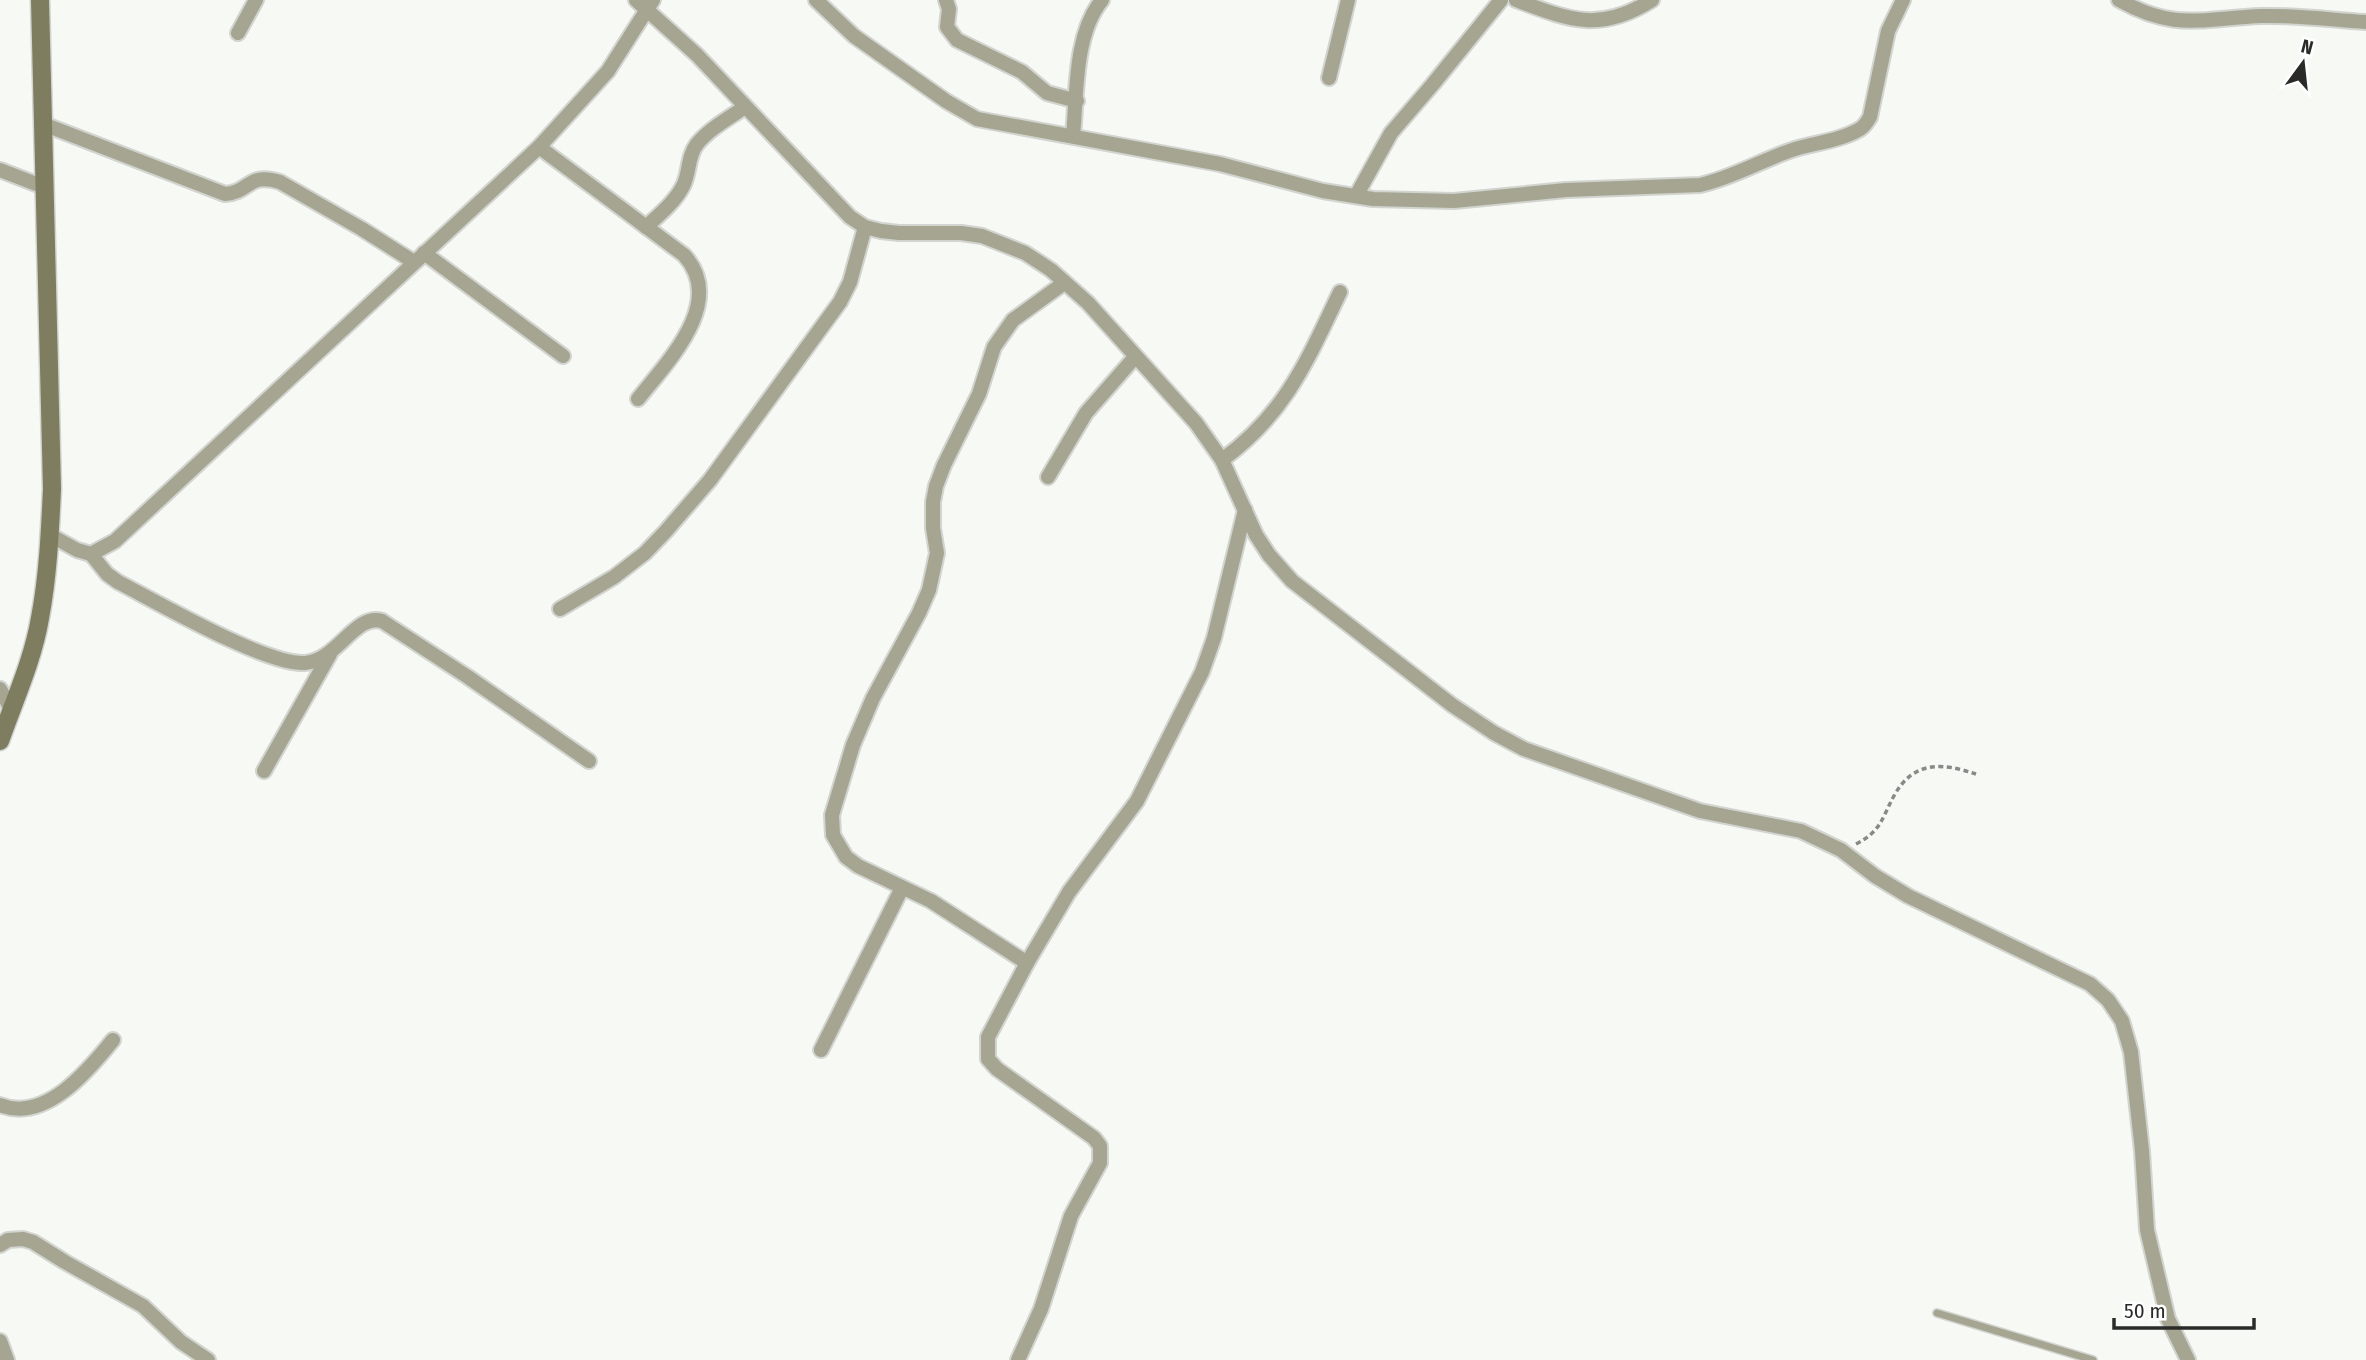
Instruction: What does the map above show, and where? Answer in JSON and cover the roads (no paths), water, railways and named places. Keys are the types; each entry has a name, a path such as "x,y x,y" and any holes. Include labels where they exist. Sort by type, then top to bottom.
{"main road":[{"path":"0,741 40,620 50,535 52,489 40,0"}],"street":[{"path":"238,33 256,0"},
{"path":"816,0 854,36 964,113 988,122 1220,164 1323,191 1416,201 1454,201 1566,190 1700,185 1721,180 1773,157 1863,128 1874,107 1888,31 1903,0"},
{"path":"946,0 949,9 947,27 957,40 1022,72 1048,93 1077,101"},
{"path":"1329,78 1348,0"},
{"path":"1356,196 1391,133 1501,0"},
{"path":"1516,0 1556,16 1587,22 1625,15 1652,0"},
{"path":"2119,0 2153,16 2188,22 2264,16 2366,22"},
{"path":"1073,136 1082,41 1088,21 1099,1"},
{"path":"91,554 115,541 539,147 608,71 645,3 850,217 865,227 900,233 961,233 982,236 1025,253 1088,303 1196,423 1222,460 1256,535 1269,555 1302,591 1452,705 1524,749 1700,811 1801,831 1841,850 1875,876 1908,896 2090,984 2108,1000 2122,1021 2131,1052 2147,1230 2168,1319 2188,1360"},
{"path":"646,228 684,185 690,156 695,147 705,135 745,107"},
{"path":"43,124 225,194 233,194 256,179 279,182 381,240 419,258 563,356"},
{"path":"539,147 684,255 699,279 701,293 685,335 638,399"},
{"path":"0,170 44,187"},
{"path":"560,609 614,577 645,553 710,481 840,302 850,282 865,227"},
{"path":"1027,963 930,901 879,878 846,857 833,835 832,815 853,745 873,698 929,590 937,553 933,528 936,486 979,394 994,347 1013,320 1064,283"},
{"path":"1222,460 1246,442 1291,391 1339,292"},
{"path":"1048,477 1086,413 1135,357"},
{"path":"1018,1360 1041,1309 1072,1216 1096,1173 1102,1154 1094,1138 997,1069 988,1059 988,1037 1069,892 1137,801 1202,672 1222,609 1245,510"},
{"path":"50,535 77,550 91,554 107,574 118,582 268,655 294,663 308,663 330,654"},
{"path":"264,771 330,654 362,623 369,620 382,621 589,761"},
{"path":"0,689 11,709"},
{"path":"821,1050 902,888"},
{"path":"0,1105 21,1110 61,1093 80,1079 113,1040"},
{"path":"0,1245 8,1240 33,1241 143,1306 181,1342 208,1360"}],"lane":[{"path":"1937,1312 2093,1360"}]}
